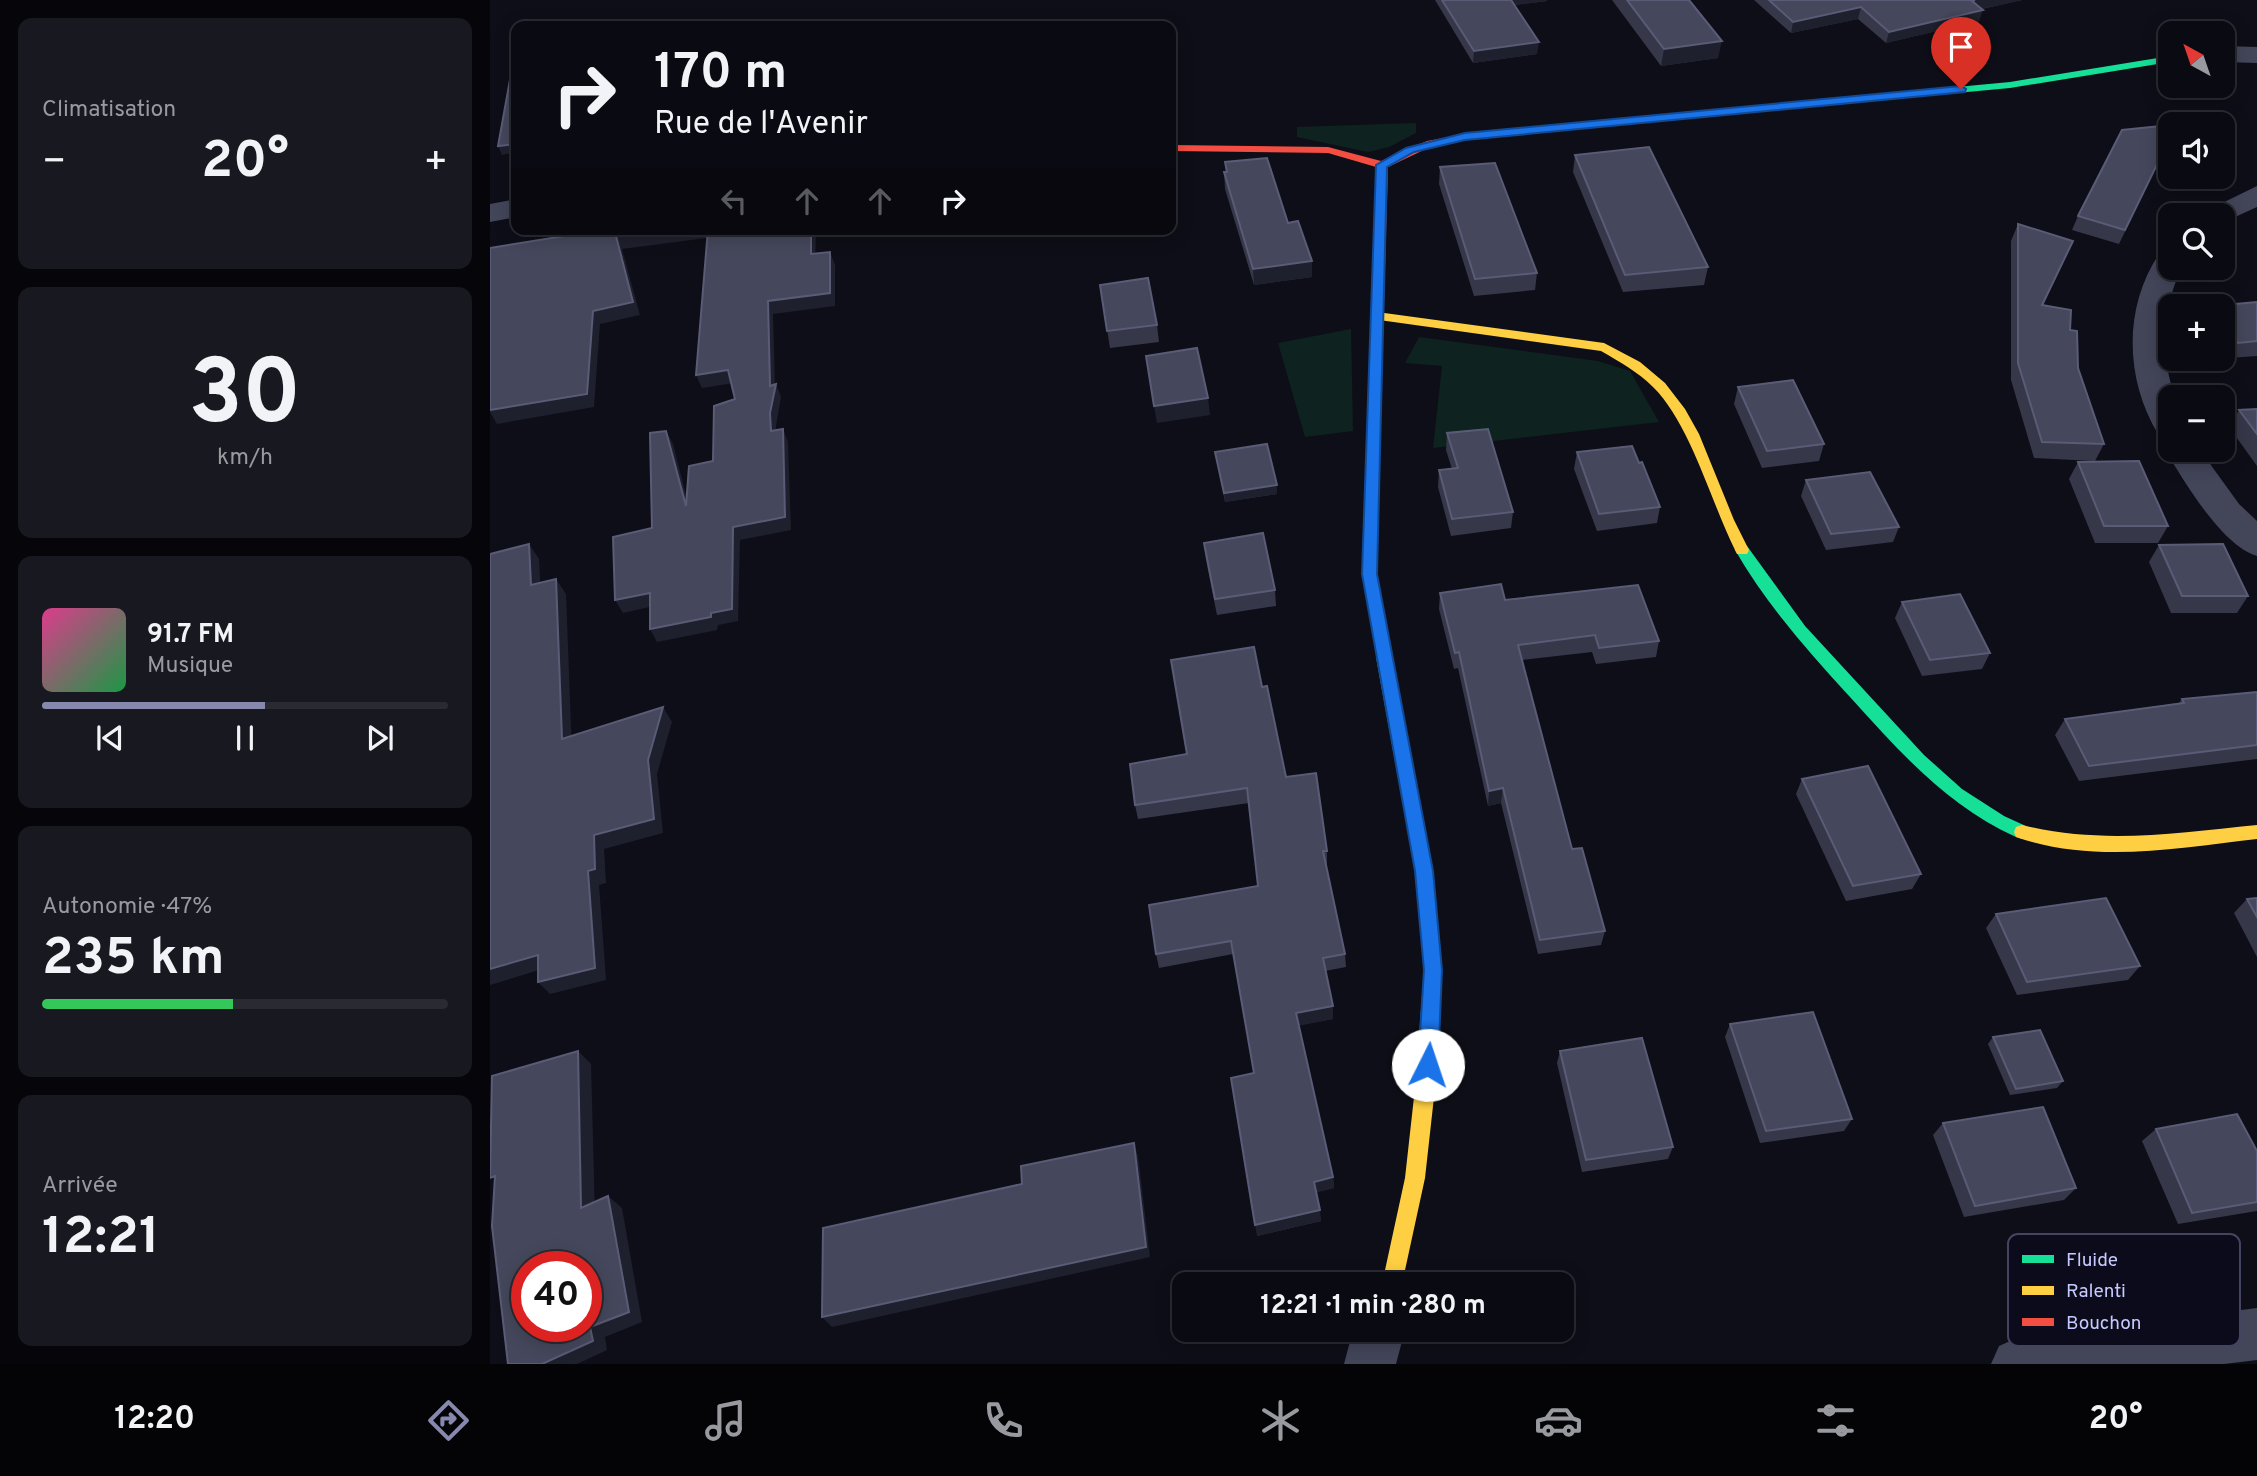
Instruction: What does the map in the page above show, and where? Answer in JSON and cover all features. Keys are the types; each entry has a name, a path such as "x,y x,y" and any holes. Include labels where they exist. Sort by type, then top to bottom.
{"street":[{"path":"2235,54 2257,55"},
{"path":"1176,148 1328,150 1382,165 1410,150 1465,137 2010,85 2158,61"},
{"path":"1382,165 1369,574 1424,871 1433,970 1421,1128 1412,1190 1395,1272"},
{"path":"2235,207 2257,195"},
{"path":"490,213 511,209"},
{"path":"2158,392 2151,372 2147,331 2154,294 2161,280"},
{"path":"1377,316 1604,347 1623,354 1654,374 1676,402 1739,546 1773,598 1814,648 1912,754 1942,783 1985,815 2045,839 2076,844 2257,832"},
{"path":"2191,462 2221,505 2257,543"},
{"path":"1370,1364 1376,1342"},
{"path":"2017,1364 2161,1346"}],"green space":[{"path":"1416,123 1416,133 1389,147 1368,152 1297,137 1297,127"},
{"path":"1351,329 1353,431 1305,437 1278,343"},
{"path":"1419,337 1598,361 1630,371 1659,422 1433,448 1442,366 1405,363"}],"building":[{"path":"1442,0 1511,0 1539,42 1474,51"},
{"path":"1627,0 1689,0 1722,41 1664,49"},
{"path":"1769,0 1975,0 1972,1 1983,10 1889,32 1861,7 1793,22"},
{"path":"511,74 511,145 498,146"},
{"path":"2158,126 2158,163 2125,230 2078,216 2122,130"},
{"path":"1649,147 1708,267 1625,275 1575,155"},
{"path":"1267,158 1288,223 1298,221 1312,261 1253,269 1224,172 1227,172 1225,162"},
{"path":"1495,163 1537,273 1475,279 1440,167"},
{"path":"2018,224 2073,241 2042,305 2071,310 2070,330 2077,331 2078,368 2104,444 2042,442 2018,363"},
{"path":"571,235 623,235 616,236 633,302 593,311 587,394 490,410 490,248"},
{"path":"708,235 811,235 811,254 830,252 830,293 768,301 770,386 776,384 770,413 771,431 783,429 785,517 733,527 732,609 711,613 711,617 650,629 650,593 615,600 613,537 652,528 650,433 666,431 686,506 689,466 713,461 714,406 735,399 728,370 696,375"},
{"path":"1148,278 1157,325 1107,331 1100,285"},
{"path":"2257,302 2257,341 2238,343 2235,339 2235,304"},
{"path":"1197,348 1208,398 1154,406 1146,356"},
{"path":"1793,380 1824,444 1767,451 1738,387"},
{"path":"2257,409 2257,434 2239,410"},
{"path":"1488,429 1513,512 1452,519 1439,470 1458,468 1447,433"},
{"path":"1267,444 1277,485 1224,493 1215,452"},
{"path":"1632,446 1639,463 1642,462 1660,507 1599,514 1577,452"},
{"path":"2139,461 2168,526 2104,526 2078,462"},
{"path":"1870,472 1899,527 1831,534 1806,480"},
{"path":"1263,533 1275,590 1215,599 1204,543"},
{"path":"529,544 531,585 556,579 562,739 663,707 648,760 654,819 594,835 595,869 588,871 595,968 538,982 538,955 490,969 490,554"},
{"path":"2223,544 2248,596 2182,596 2159,545"},
{"path":"1501,584 1505,600 1638,585 1659,641 1599,648 1595,635 1518,645 1572,849 1582,848 1605,931 1540,940 1503,788 1489,791 1459,652 1455,653 1440,593"},
{"path":"1960,594 1990,653 1930,660 1902,602"},
{"path":"1254,647 1262,687 1267,686 1286,777 1316,773 1327,851 1323,851 1345,954 1323,958 1333,1006 1296,1013 1333,1177 1314,1182 1320,1210 1255,1225 1231,1078 1254,1073 1231,941 1156,954 1149,905 1258,886 1247,788 1135,805 1130,764 1187,754 1171,660"},
{"path":"2257,692 2257,745 2089,766 2065,719 2184,703 2182,699"},
{"path":"1868,766 1921,874 1853,886 1802,779"},
{"path":"2106,898 2140,966 2027,982 1996,914"},
{"path":"2257,898 2257,917 2247,899"},
{"path":"1813,1012 1852,1119 1766,1131 1730,1024"},
{"path":"2040,1030 2063,1081 2016,1089 1993,1037"},
{"path":"1642,1038 1673,1147 1586,1160 1560,1051"},
{"path":"578,1051 581,1208 608,1196 629,1312 602,1322 602,1251 511,1251 511,1342 591,1342 542,1364 508,1364 492,1226 495,1176 490,1178 492,1076"},
{"path":"2043,1107 2076,1188 1975,1206 1943,1123"},
{"path":"2237,1114 2257,1151 2257,1202 2192,1213 2156,1129"},
{"path":"1134,1143 1146,1247 822,1317 823,1228 1022,1184 1021,1166"}],"traffic: fast":[{"path":"1903,95 2010,85 2158,61"},
{"path":"1742,550 1769,591 1800,630 1918,760 1956,794 2022,832"},
{"path":"1384,657 1424,871 1433,970 1425,1088"}],"traffic: slow":[{"path":"1568,127 1903,95"},
{"path":"1377,316 1604,347 1636,365 1660,386 1678,409 1692,434 1742,550"},
{"path":"2022,832 2080,844 2109,845 2169,842 2257,832"},
{"path":"1395,1272 1415,1178 1425,1088"}],"traffic: jam":[{"path":"1176,148 1328,150 1382,165 1427,144 1465,137 1568,127"},
{"path":"1382,165 1369,574 1384,657"}],"route":[{"path":"1428,1065 1433,970 1430,916 1369,574 1382,165 1410,150 1445,139 1961,89"}]}
